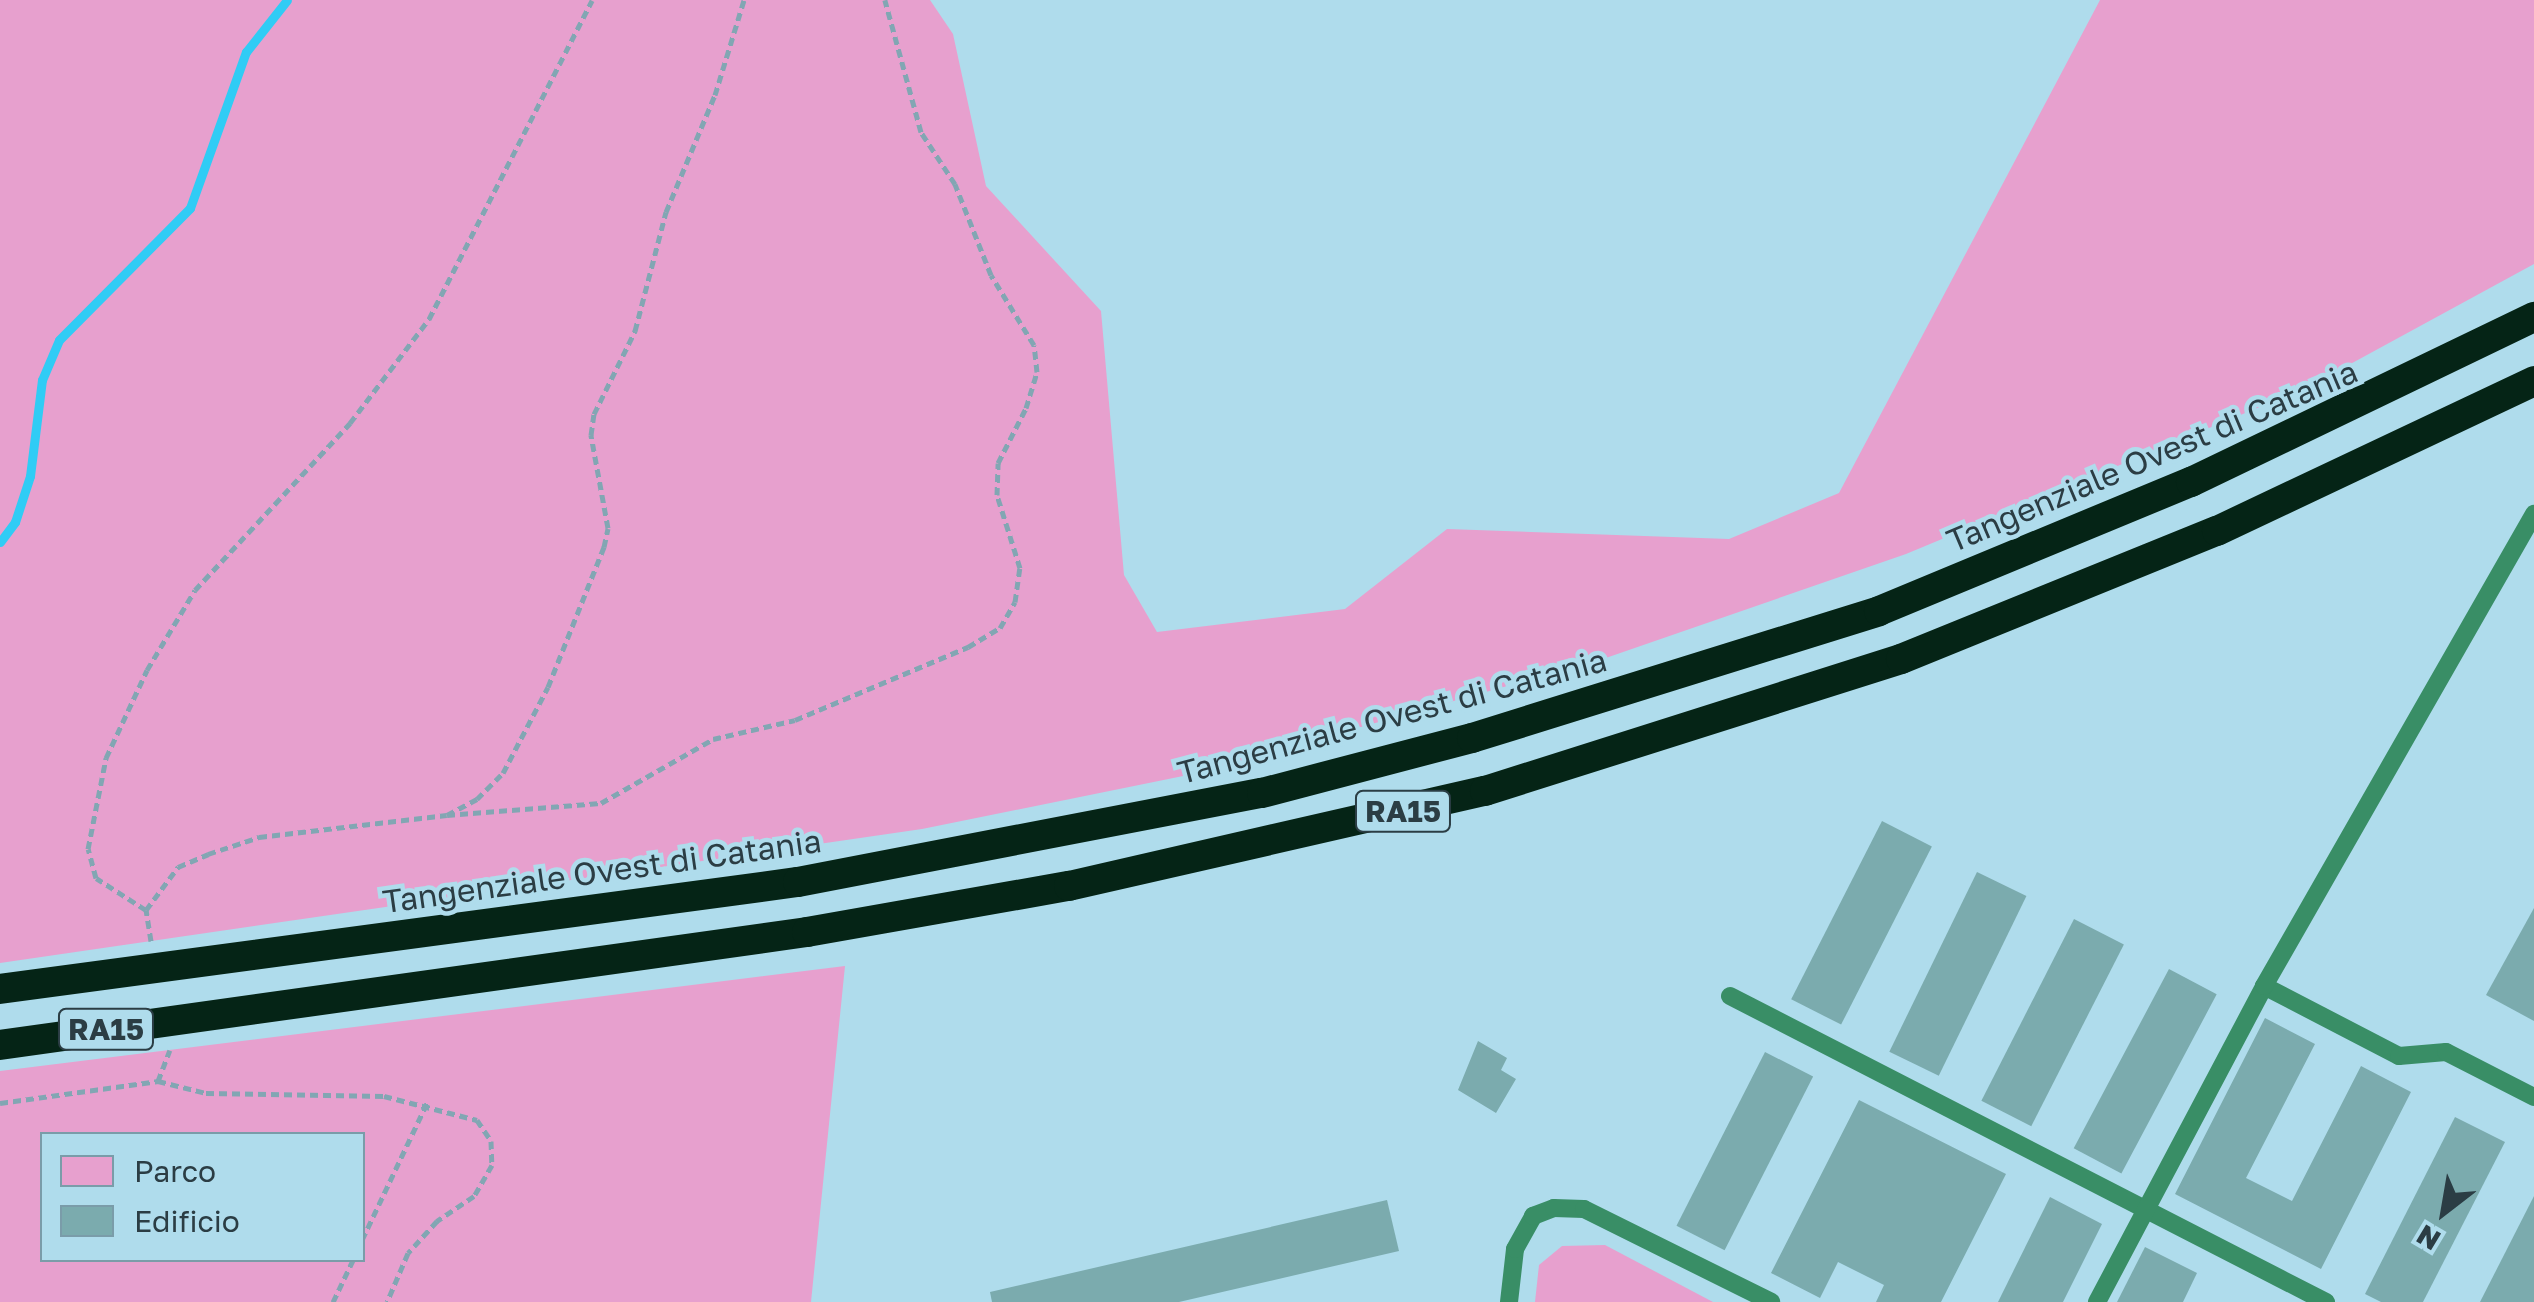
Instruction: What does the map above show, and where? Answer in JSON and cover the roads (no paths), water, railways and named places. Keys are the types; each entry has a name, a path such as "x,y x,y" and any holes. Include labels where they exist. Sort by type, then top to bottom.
{"highway":[{"path":"2445,362 2534,300"},
{"name":"Tangenziale Ovest di Catania","path":"0,989 798,882 1262,793 1472,738 1879,611 2191,482 2534,316"},
{"name":"RA15","path":"0,1045 826,929 1069,886 1485,791 1902,659 2217,531 2534,381"}],"lane":[{"path":"2097,1302 2264,986 2534,514"},
{"path":"2264,986 2399,1056 2446,1052 2534,1097"},
{"path":"1730,996 2326,1302"},
{"path":"1509,1302 1515,1250 1533,1216 1554,1208 1584,1209 1772,1302"}],"waterway":[{"path":"0,542 15,522 30,476 42,380 59,340 190,208 246,52 287,0"}]}
